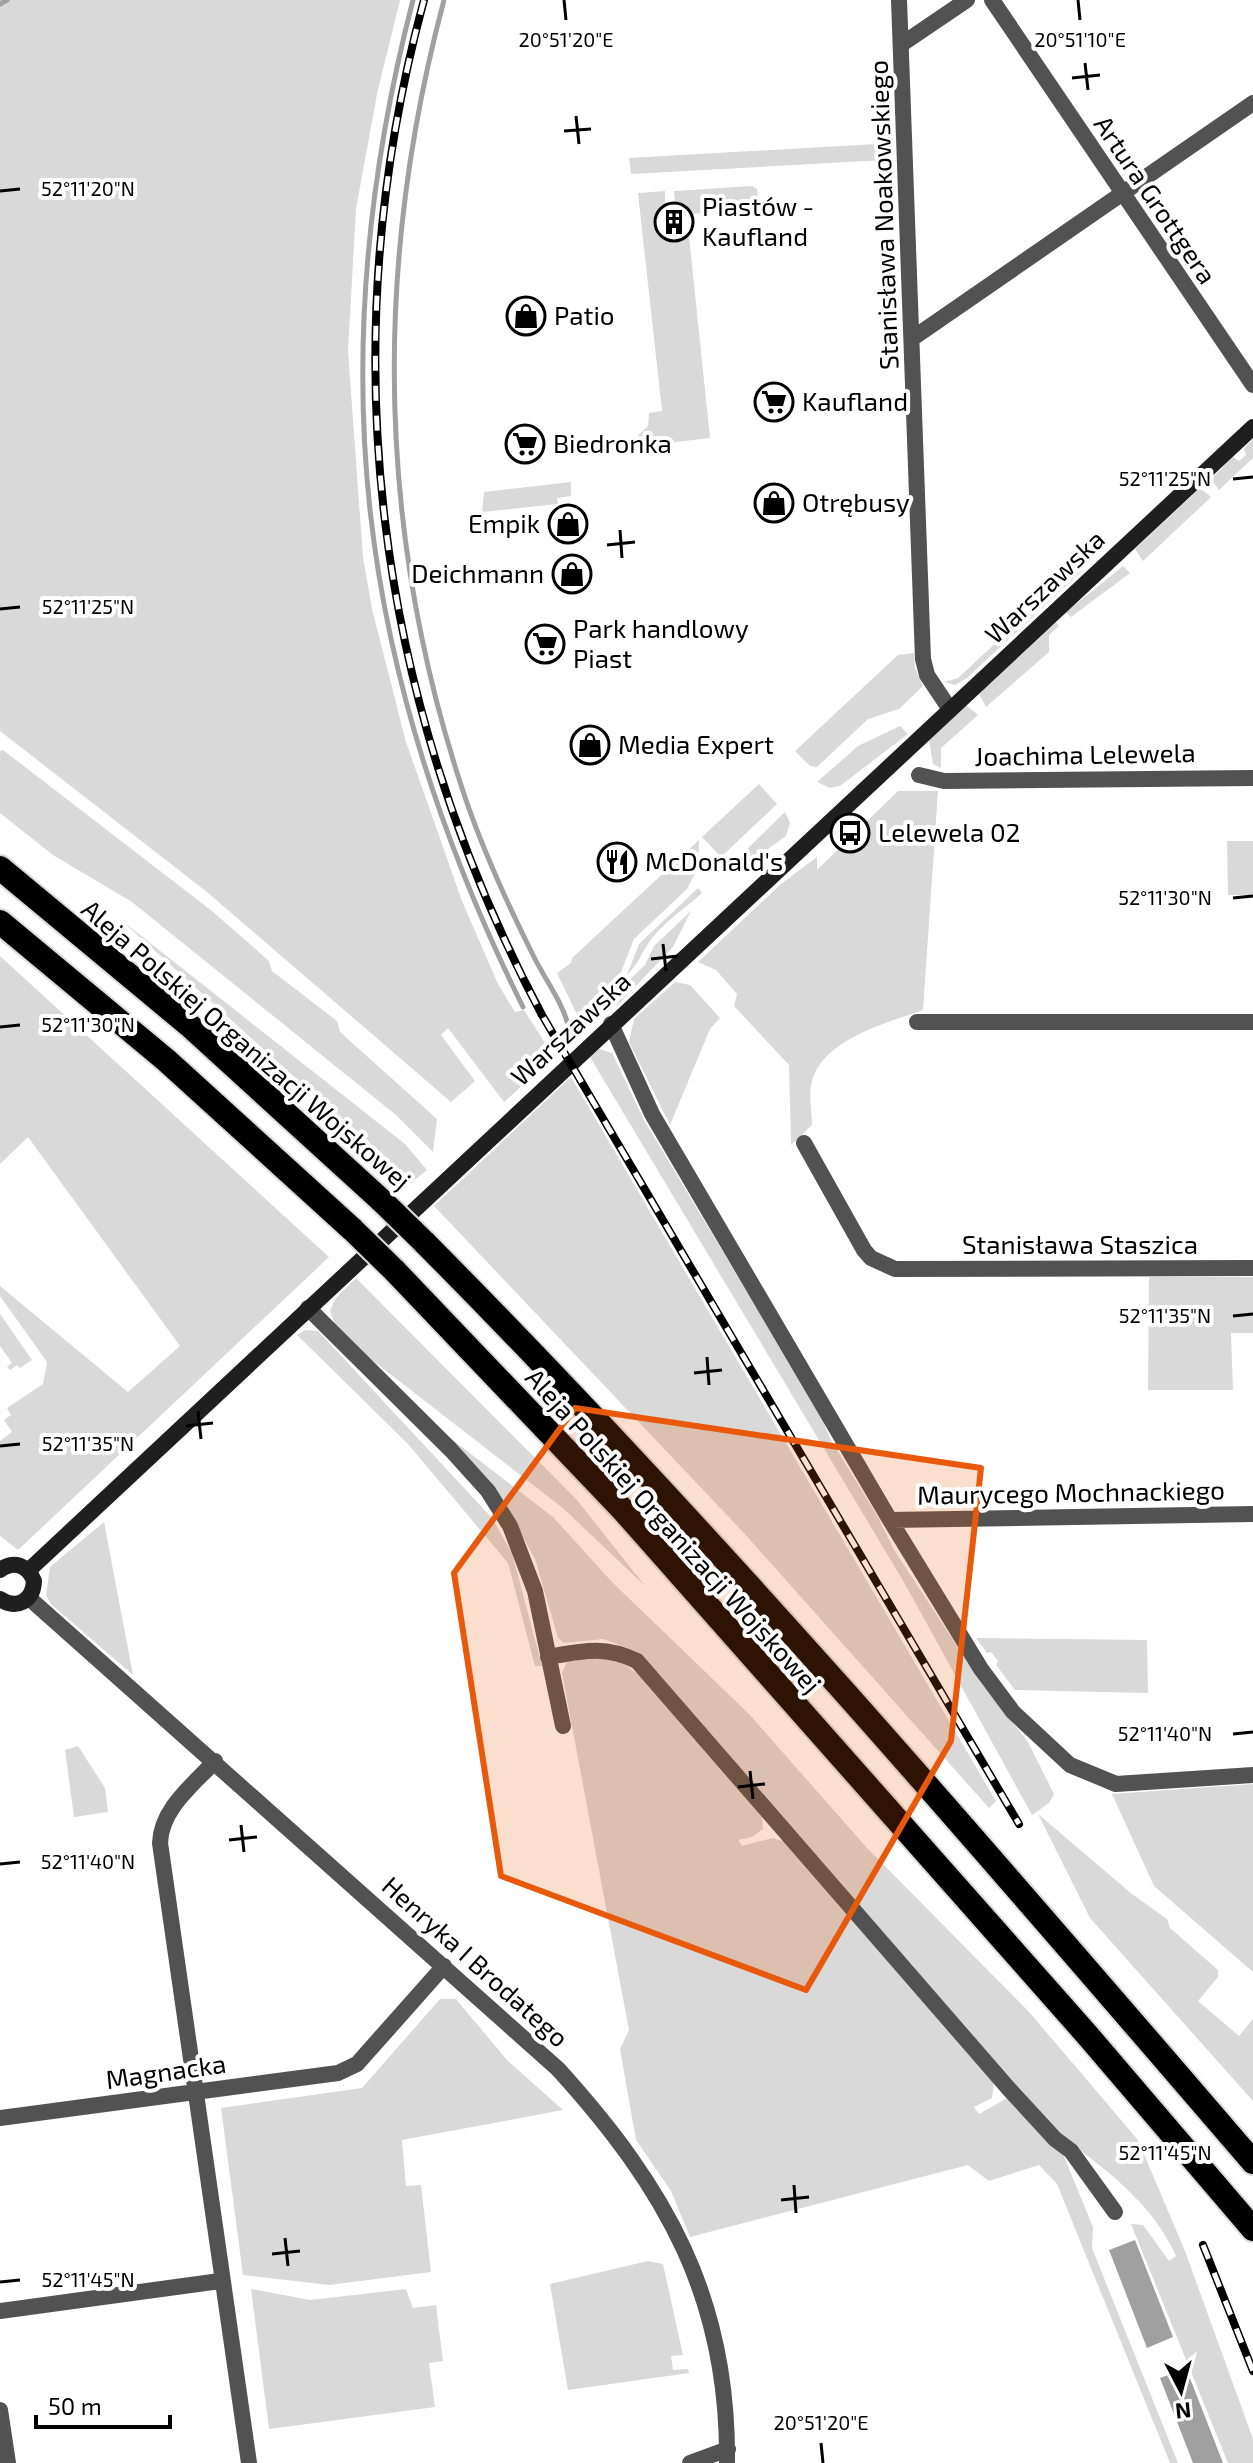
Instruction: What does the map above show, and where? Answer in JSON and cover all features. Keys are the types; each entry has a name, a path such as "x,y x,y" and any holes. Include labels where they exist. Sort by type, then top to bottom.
{"highway":[{"name":"Aleja Polskiej Organizacji Wojskowej","path":"0,868 189,1025 382,1201 539,1358 719,1552 1253,2162"},
{"name":"Aleja Polskiej Organizacji Wojskowej","path":"0,922 166,1060 394,1270 624,1511 1089,2037 1253,2229"}],"street":[{"name":"Stanisława Noakowskiego","path":"899,0 924,667 949,708"},
{"path":"902,44 967,0"},
{"name":"Artura Grottgera","path":"992,0 1119,192 1253,385"},
{"path":"913,338 1119,192 1253,103"},
{"name":"Warszawska","path":"29,1570 1253,427"},
{"name":"Joachima Lelewela","path":"919,775 944,781 1253,778"},
{"path":"917,1022 1253,1022"},
{"path":"611,1024 652,1114 890,1520 981,1669 1013,1712 1070,1765 1116,1784 1253,1775"},
{"name":"Stanisława Staszica","path":"804,1143 864,1250 884,1266 907,1270 1253,1268"},
{"path":"308,1308 488,1491 510,1526 535,1591 563,1726"},
{"name":"Maurycego Mochnackiego","path":"890,1520 1253,1514"},
{"path":"0,1570 14,1564 29,1570 34,1581 29,1598 13,1604 0,1599"},
{"name":"Henryka I Brodatego","path":"29,1598 558,2069 609,2125 650,2184 688,2254 713,2324 727,2402 728,2456"},
{"path":"548,1657 593,1648 619,1652 637,1661 1009,2089 1055,2139 1071,2151 1115,2212"},
{"path":"215,1761 169,1812 161,1827 220,2281 249,2463"},
{"name":"Magnacka","path":"0,2118 338,2073 357,2064 444,1966"},
{"path":"0,2311 220,2281"},
{"path":"0,2410 8,2463"},
{"path":"690,2463 728,2456"}],"highlighted area":[{"path":"575,1408 981,1468 951,1741 806,1990 501,1876 454,1573"}],"shaded area":[{"path":"0,0 400,0 377,94 356,209 348,351 363,557 372,609 406,742 462,901 498,984 515,1012 524,1010 554,1057 504,1102 448,1028 441,1035 475,1081 451,1102 207,892 0,731"},
{"path":"894,143 894,152 884,160 631,174 629,158"},
{"path":"752,186 757,189 760,209 676,215 674,191"},
{"path":"665,191 665,229 684,227 683,217 687,217 710,438 625,448 648,426 649,413 662,411 638,193"},
{"path":"1253,439 1253,458 1219,490 1211,479 1233,457 1239,461 1246,455 1244,448"},
{"path":"571,482 571,496 557,498 558,504 482,512 484,492"},
{"path":"1200,488 1211,497 1143,561 1135,549"},
{"path":"1084,561 1087,565 1082,571 967,678 955,685 944,682 958,678"},
{"path":"1123,566 1130,573 1071,617 1066,612"},
{"path":"1056,622 1059,626 1049,635 1049,652 986,707 979,694"},
{"path":"914,653 915,668 923,686 899,709 868,719 817,767 810,766 795,751 898,655"},
{"path":"966,705 978,715 941,748 941,768 933,764 929,740"},
{"path":"900,726 908,734 840,786 830,788 817,782 858,746"},
{"path":"3,750 212,911 269,961 272,971 337,1021 340,1032 437,1119 433,1152 396,1115 132,902 53,855 0,813 0,751"},
{"path":"759,784 777,804 721,857 702,837"},
{"path":"898,791 938,791 923,1010 875,1027 829,1054 818,1066 812,1081 812,1125 791,1145 789,1065 734,1006 737,994 716,970 698,962 781,884 817,857 817,870"},
{"path":"785,812 790,823 786,836 740,869 734,862"},
{"path":"699,840 698,868 687,889 634,939 616,985 579,1019 557,973"},
{"path":"1227,841 1253,841 1253,895 1228,895"},
{"path":"698,888 702,893 660,930 627,975 639,944"},
{"path":"691,911 673,947 616,1007 623,986 645,965 654,946"},
{"path":"121,920 405,1144 427,1170 411,1183"},
{"path":"0,956 329,1257 18,1550 0,1536 0,1441 12,1432 4,1420 11,1415 7,1408 43,1384 47,1362 0,1296 0,1286 128,1392 180,1346 28,1137 0,1164"},
{"path":"675,982 690,985 720,1018 710,1029 670,1125 629,1042 634,1019"},
{"path":"599,1049 612,1053 644,1120 820,1414 831,1440 878,1517 894,1550 982,1684 1028,1742 1054,1794 1049,1803 1032,1815 905,1584 590,1057"},
{"path":"571,1077 996,1801 989,1808 743,1532 434,1206"},
{"path":"1149,1277 1253,1277 1253,1333 1231,1333 1233,1390 1148,1390"},
{"path":"356,1278 577,1500 645,1586 564,1509 363,1353 334,1322 330,1311 335,1299"},
{"path":"0,1314 32,1360 20,1368 17,1365 10,1370 7,1367 12,1363 0,1346"},
{"path":"305,1330 318,1331 492,1518 512,1553 542,1666 535,1666 508,1563 408,1444 297,1335"},
{"path":"445,1434 553,1517 612,1582 749,1714 867,1848 1030,2013 1138,2140 1185,2251 1253,2439 1253,2463 1228,2463 1131,2224 1143,2225 1169,2261 1176,2256 1153,2218 1123,2185 1052,2129 636,1651 603,1639 564,1643 558,1638 535,1559 507,1508"},
{"path":"104,1522 133,1675 51,1604 46,1595 50,1567"},
{"path":"976,1638 1147,1640 1148,1693 1015,1690 996,1665 998,1661 991,1652 987,1653"},
{"path":"588,1657 620,1661 643,1678 762,1816 763,1829 752,1837 738,1840 742,1846 773,1838 785,1842 994,2083 992,2098 974,2107 979,2114 1007,2098 1063,2154 1093,2227 1092,2248 1178,2463 1170,2463 1057,2184 1039,2165 989,2181 968,2165 690,2237 671,2191 636,2140 620,2049 629,2030 562,1673 567,1662"},
{"path":"78,1746 105,1788 108,1812 74,1817 65,1750"},
{"path":"1253,1784 1253,1972 1154,1886 1112,1794"},
{"path":"1038,1814 1132,1894 1167,1919 1170,1928 1218,1970 1218,1977 1198,2001 1239,2036 1253,2019 1253,2101 1090,1918"},
{"path":"440,1999 456,1999 507,2060 563,2110 402,2140 406,2186 421,2185 431,2272 329,2285 243,2275 221,2108 362,2088"},
{"path":"1135,2240 1173,2337 1147,2348 1109,2250"},
{"path":"648,2261 663,2264 683,2355 671,2356 673,2370 688,2369 689,2373 568,2390 550,2284"},
{"path":"251,2289 310,2300 406,2289 413,2308 436,2305 443,2361 429,2363 435,2407 269,2429"},
{"path":"1186,2368 1223,2463 1193,2463 1160,2378"}],"waterway":[{"path":"0,4 7,0"},
{"path":"413,0 384,134 367,263 363,390 370,514 390,637 423,759 467,882 523,1007"},
{"path":"444,0 421,98 405,197 396,294 394,392 400,490 412,587 432,685 460,782 503,891 562,1007 568,1025"}],"railway":[{"path":"424,0 395,130 379,261 376,390 385,519 406,646 439,772 485,895 542,1015 1019,1824"},
{"path":"1203,2245 1253,2371"}],"place":[{"name":"Piastów - Kaufland","path":"674,222"},
{"name":"Patio","path":"526,316"},
{"name":"Kaufland","path":"774,402"},
{"name":"Biedronka","path":"525,444"},
{"name":"Otrębusy","path":"774,503"},
{"name":"Empik","path":"568,524"},
{"name":"Deichmann","path":"572,574"},
{"name":"Park handlowy Piast","path":"545,644"},
{"name":"Media Expert","path":"590,745"},
{"name":"Lelewela 02","path":"850,833"},
{"name":"McDonald's","path":"617,862"}]}
